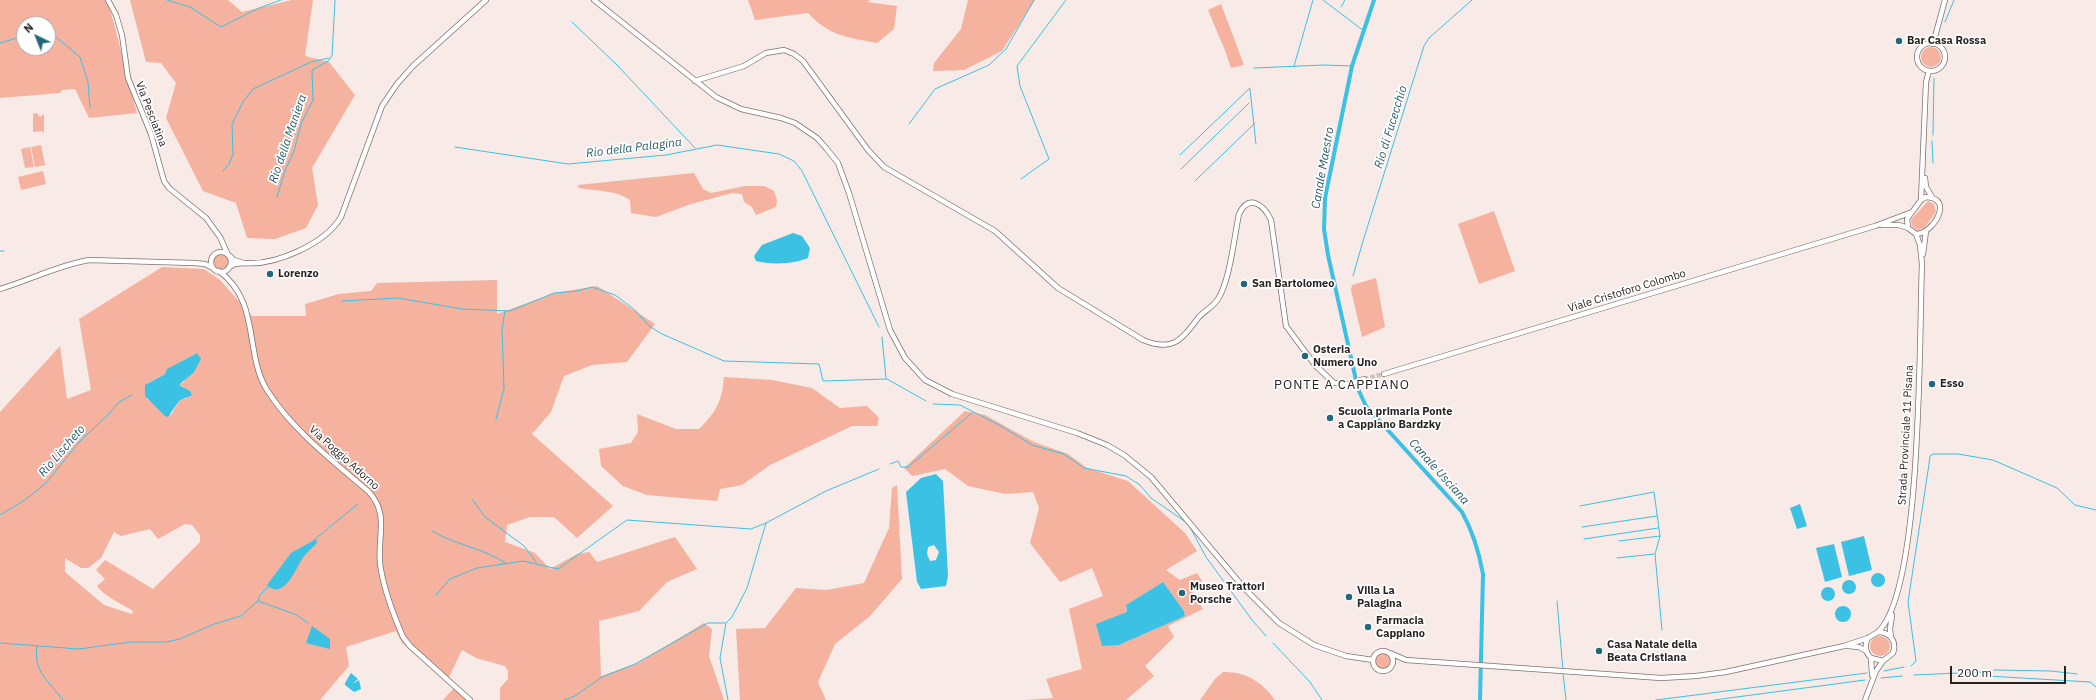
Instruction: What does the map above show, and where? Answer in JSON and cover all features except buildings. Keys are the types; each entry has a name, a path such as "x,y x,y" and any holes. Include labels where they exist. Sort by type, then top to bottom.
{"main road":[{"name":"Via Pesciatina","path":"108,0 116,15 122,35 130,82 152,134 164,181 169,188 206,218 220,237 229,256"},
{"path":"0,289 73,263 89,260 205,264 219,272 235,264 266,263 313,244 330,231 341,216 382,106 390,94 412,66 486,0"},
{"path":"594,0 704,88 728,104 781,118 807,130 826,148 838,163 850,193 890,330 905,358 925,380 952,394 1078,433 1107,445 1124,455 1151,477 1244,588 1279,623 1314,645 1346,656 1373,660"},
{"path":"1932,44 1945,0"},
{"path":"1932,44 1942,50 1945,60 1939,68 1929,71 1920,66 1918,56 1922,47 1932,44"},
{"path":"695,80 744,66 766,53 784,50 794,54 803,61 868,150 884,167 996,231 1058,288 1143,340 1154,344 1166,346 1176,342 1186,335 1199,317 1217,301 1224,285 1239,214 1245,206 1250,203 1257,203 1263,207 1271,220 1286,326 1315,365 1337,384 1348,384 1364,379"},
{"path":"1924,166 1926,187 1932,197 1937,201 1941,209 1940,214 1926,231 1916,234 1908,228 1907,219 1921,200 1924,166 1926,82 1929,71"},
{"path":"1921,200 1932,197"},
{"name":"Viale Cristoforo Colombo","path":"1384,374 1875,226 1912,212"},
{"name":"Viale Cristoforo Colombo","path":"1875,226 1899,225 1908,228"},
{"name":"Strada Provinciale 11 Pisana","path":"1891,637 1890,629 1907,546 1914,487 1922,264 1926,231"},
{"name":"Strada Provinciale 11 Pisana","path":"1916,234 1920,246 1922,264"},
{"path":"194,263 205,261 217,252 221,247 220,237"},
{"path":"217,252 223,252 234,260 244,263"},
{"path":"229,256 231,262 229,268"},
{"path":"212,257 211,263 213,268"},
{"name":"Via Poggio Adorno","path":"229,268 228,278 244,302 261,374 268,390 298,429 368,492 378,503 381,513 380,569 403,637 410,646 470,700"},
{"name":"Via Poggio Adorno","path":"219,272 233,286"},
{"name":"Strada Provinciale 11 Pisana","path":"1878,632 1885,624 1894,606"},
{"path":"1406,660 1392,665 1387,670 1381,671 1374,666 1373,660 1378,652 1385,651 1406,660 1661,678 1696,676 1844,646 1868,638 1878,632 1887,633 1891,637 1894,644 1894,650 1890,657 1883,661 1876,670 1865,700"},
{"path":"1866,652 1865,646 1868,638"},
{"path":"1844,646 1859,647 1871,658 1873,671 1871,682"},
{"path":"1390,654 1393,659 1392,665"},
{"path":"1871,658 1883,661"}],"shaded area":[{"path":"0,0 107,0 137,113 89,118 75,89 62,90 60,93 0,98"},
{"path":"130,0 228,0 242,12 292,0 313,0 305,56 329,62 355,95 312,168 318,205 306,228 275,239 247,238 236,203 203,191 166,118 176,83 161,63 146,62"},
{"path":"748,0 870,0 867,2 897,6 894,29 877,43 840,35 824,27 808,13 755,20"},
{"path":"968,0 1035,0 1002,51 964,70 933,71 934,63 961,29"},
{"path":"1221,4 1244,65 1231,68 1208,10"},
{"path":"1927,47 1935,47 1941,53 1941,61 1935,67 1927,67 1921,61 1921,53"},
{"path":"37,113 40,117 44,114 44,133 42,131 33,132 33,114"},
{"path":"41,145 45,165 35,167 31,147"},
{"path":"30,147 34,167 25,168 21,149"},
{"path":"43,171 46,184 21,190 18,177"},
{"path":"694,173 703,189 711,193 745,186 764,186 774,191 777,200 776,207 756,215 752,207 744,202 742,194 732,193 691,204 656,217 631,213 630,200 618,194 579,188 578,185"},
{"path":"1928,201 1934,204 1936,212 1924,228 1917,230 1912,226 1911,220"},
{"path":"1494,211 1515,271 1479,284 1458,224"},
{"path":"218,253 224,253 229,258 227,267 224,269 218,269 213,264 213,258"},
{"path":"162,267 204,269 220,280 252,316 306,316 305,304 339,294 371,291 377,283 497,280 497,314 555,293 597,286 655,324 627,362 592,365 564,376 551,412 532,434 613,506 577,538 554,517 530,517 507,525 505,542 535,553 550,569 577,554 589,552 597,562 675,537 697,569 667,582 639,611 599,621 601,676 636,664 704,623 712,629 709,656 724,700 500,700 500,688 508,679 508,671 505,666 476,658 462,650 449,677 473,700 443,700 454,688 402,643 396,631 346,647 349,666 320,700 0,700 0,412 60,346 67,399 91,390 79,319","holes":["197,353 184,382 179,385 184,387 187,398 179,401 171,415 164,412 147,399 148,383 165,374 180,362","185,524 192,525 200,535 200,542 153,589 105,560 96,570 105,579 97,586 109,597 133,611 132,614 104,605 65,572 65,558 81,568 88,568 101,558 114,532 121,536 150,529 158,539"]},
{"path":"1376,278 1385,327 1362,337 1351,290 1352,285"},
{"path":"724,377 772,380 812,388 840,408 867,406 879,418 877,426 852,426 770,465 742,485 720,489 717,501 647,495 623,486 601,466 599,449 631,443 638,432 637,414 676,429 699,429 714,412 720,400"},
{"path":"965,411 985,415 1034,442 1068,454 1087,468 1128,481 1185,533 1197,551 1166,570 1180,580 1197,573 1202,581 1191,590 1203,609 1168,626 1174,637 1145,666 1154,676 1126,700 1024,700 1053,698 1046,679 1082,669 1069,609 1103,596 1092,568 1060,582 1030,543 1039,508 1033,492 1005,494 968,486 945,469 912,476 904,468","holes":["1163,582 1184,611 1185,616 1119,645 1120,616 1127,612 1126,605"]},
{"path":"897,485 902,579 870,616 835,644 818,682 826,700 740,700 736,629 765,628 796,588 827,590 864,583 889,528 892,488"},
{"path":"1876,636 1884,636 1890,642 1890,650 1884,656 1876,656 1870,650 1870,642"},
{"path":"1383,653 1389,655 1391,661 1389,667 1383,669 1377,667 1375,661 1377,655"},
{"path":"1223,672 1238,673 1252,679 1265,688 1275,700 1200,700 1215,679"}],"water":[{"path":"793,233 802,236 810,248 808,258 796,262 782,263 756,261 754,256 762,245"},
{"path":"197,353 201,359 194,372 179,385 190,391 192,395 179,401 168,417 165,416 145,396 145,385 165,374 167,369"},
{"path":"936,474 943,481 948,576 946,586 921,589 917,582 906,492 921,478","holes":["934,545 939,552 936,560 930,561 927,554 928,547"]},
{"path":"1800,504 1807,526 1797,529 1790,508"},
{"path":"1864,536 1872,570 1849,576 1841,542"},
{"path":"316,539 317,543 307,553 293,576 284,586 278,589 273,589 267,585 291,553"},
{"path":"1834,544 1842,577 1825,582 1816,548"},
{"path":"1878,573 1883,575 1885,580 1883,585 1878,587 1873,585 1871,580 1873,575"},
{"path":"1849,580 1854,582 1856,587 1854,592 1849,594 1844,592 1842,587 1844,582"},
{"path":"1163,582 1184,611 1185,616 1119,645 1102,646 1096,624 1127,612 1126,605"},
{"path":"1828,587 1833,589 1835,594 1833,599 1828,601 1823,599 1821,594 1823,589"},
{"path":"1840,606 1846,606 1851,611 1849,620 1846,622 1840,622 1835,617 1835,611"},
{"path":"312,626 330,639 330,649 306,643"},
{"path":"351,673 358,679 352,684 359,680 361,689 354,692 345,685"}],"waterway":[{"path":"167,0 190,7 221,27 259,8 281,0"},
{"name":"Rio della Maniera","path":"277,197 285,171 294,151 301,124 313,100 312,70 328,61 332,56 335,0"},
{"path":"909,124 935,89 989,65 1006,49 1034,0"},
{"path":"1021,179 1049,159 1020,86 1017,66 1066,0"},
{"path":"1294,66 1313,0"},
{"path":"1323,0 1364,31"},
{"path":"1341,7 1345,0"},
{"name":"Canale Maestro","path":"1374,0 1352,66 1325,198 1324,229 1328,255 1358,389 1366,406 1462,512 1475,542 1483,574 1480,700"},
{"name":"Rio di Fucecchio","path":"1353,276 1424,46 1429,38 1472,0"},
{"path":"1945,22 1954,0"},
{"path":"572,22 617,65 695,148"},
{"path":"0,43 16,38"},
{"path":"56,38 80,57 88,82 90,108"},
{"path":"223,171 229,164 233,154 232,124 243,102 253,89 311,62 329,58"},
{"path":"1254,68 1324,65 1352,66"},
{"path":"1933,135 1934,78"},
{"path":"1180,155 1250,88"},
{"path":"1250,89 1256,144"},
{"path":"1181,169 1249,103"},
{"path":"1195,181 1255,123"},
{"path":"1932,141 1933,163"},
{"name":"Rio della Palagina","path":"455,147 568,164 666,155 717,145 779,154 794,161 802,171 879,327"},
{"path":"342,301 398,298 462,309 510,311 554,293 577,291 592,287 615,295 635,310 649,326 662,334 724,361 819,364 823,381 887,379 926,401"},
{"path":"496,419 504,389 502,329 505,311"},
{"name":"Rio della Palagina","path":"882,337 886,378"},
{"name":"Rio Lischeto","path":"0,515 25,500 46,483 80,441 109,414 119,402 132,395"},
{"name":"Rio della Palagina","path":"933,404 960,405 999,425 1032,445 1064,454 1084,468 1126,476 1140,485 1151,498 1187,523"},
{"path":"890,464 898,461 901,467 908,467 972,413"},
{"path":"1911,666 1916,661 1908,602 1930,456 1933,454 1958,454 1993,460 2057,488 2075,505 2096,510"},
{"path":"436,595 450,579 477,568 523,561 558,569 627,520 751,529 766,523 826,491 879,469"},
{"path":"1580,506 1654,492 1660,536 1655,554 1662,630"},
{"path":"472,499 485,517 524,546 536,562"},
{"path":"314,540 358,504"},
{"path":"1582,527 1657,516"},
{"path":"728,700 720,658 726,623 732,617 747,588 766,523"},
{"path":"1584,539 1658,528"},
{"name":"Rio della Palagina","path":"1191,529 1206,557 1252,620 1266,636"},
{"path":"432,531 450,540 489,554 507,564"},
{"path":"1619,541 1660,536"},
{"path":"1617,558 1654,554"},
{"path":"0,643 79,649 131,642 166,642 180,639 214,624 241,616 258,601 260,595 269,586"},
{"path":"258,601 297,615 308,623"},
{"path":"1557,601 1563,670"},
{"path":"564,700 575,696 602,677 635,664 708,623 725,623"},
{"name":"Rio della Palagina","path":"1273,643 1310,682 1322,700"},
{"path":"37,646 36,655 40,670 43,676 63,700"},
{"path":"1884,671 1904,667"},
{"path":"1994,670 2051,671 2077,674"},
{"path":"1914,675 1980,672 1988,676 2090,682 2096,687"},
{"path":"1563,673 1566,700"},
{"path":"1656,700 1867,673"},
{"path":"1881,678 1902,676"},
{"path":"1714,700 1865,680"}],"tunnel":[{"path":"1364,379 1384,374"}],"place":[{"name":"Bar Casa Rossa","path":"1899,41"},
{"name":"Lorenzo","path":"270,274"},
{"name":"San Bartolomeo","path":"1244,284"},
{"name":"Osteria Numero Uno","path":"1305,356"},
{"name":"Esso","path":"1932,384"},
{"name":"Scuola primaria Ponte a Cappiano Bardzky","path":"1330,418"},
{"name":"Museo Trattori Porsche","path":"1182,593"},
{"name":"Villa La Palagina","path":"1349,597"},
{"name":"Farmacia Cappiano","path":"1368,627"},
{"name":"Casa Natale della Beata Cristiana","path":"1599,651"}],"district":[{"name":"PONTE A CAPPIANO","path":"1342,385"}],"water label":[{"name":"Canale Usciana","path":"1439,472"}]}
